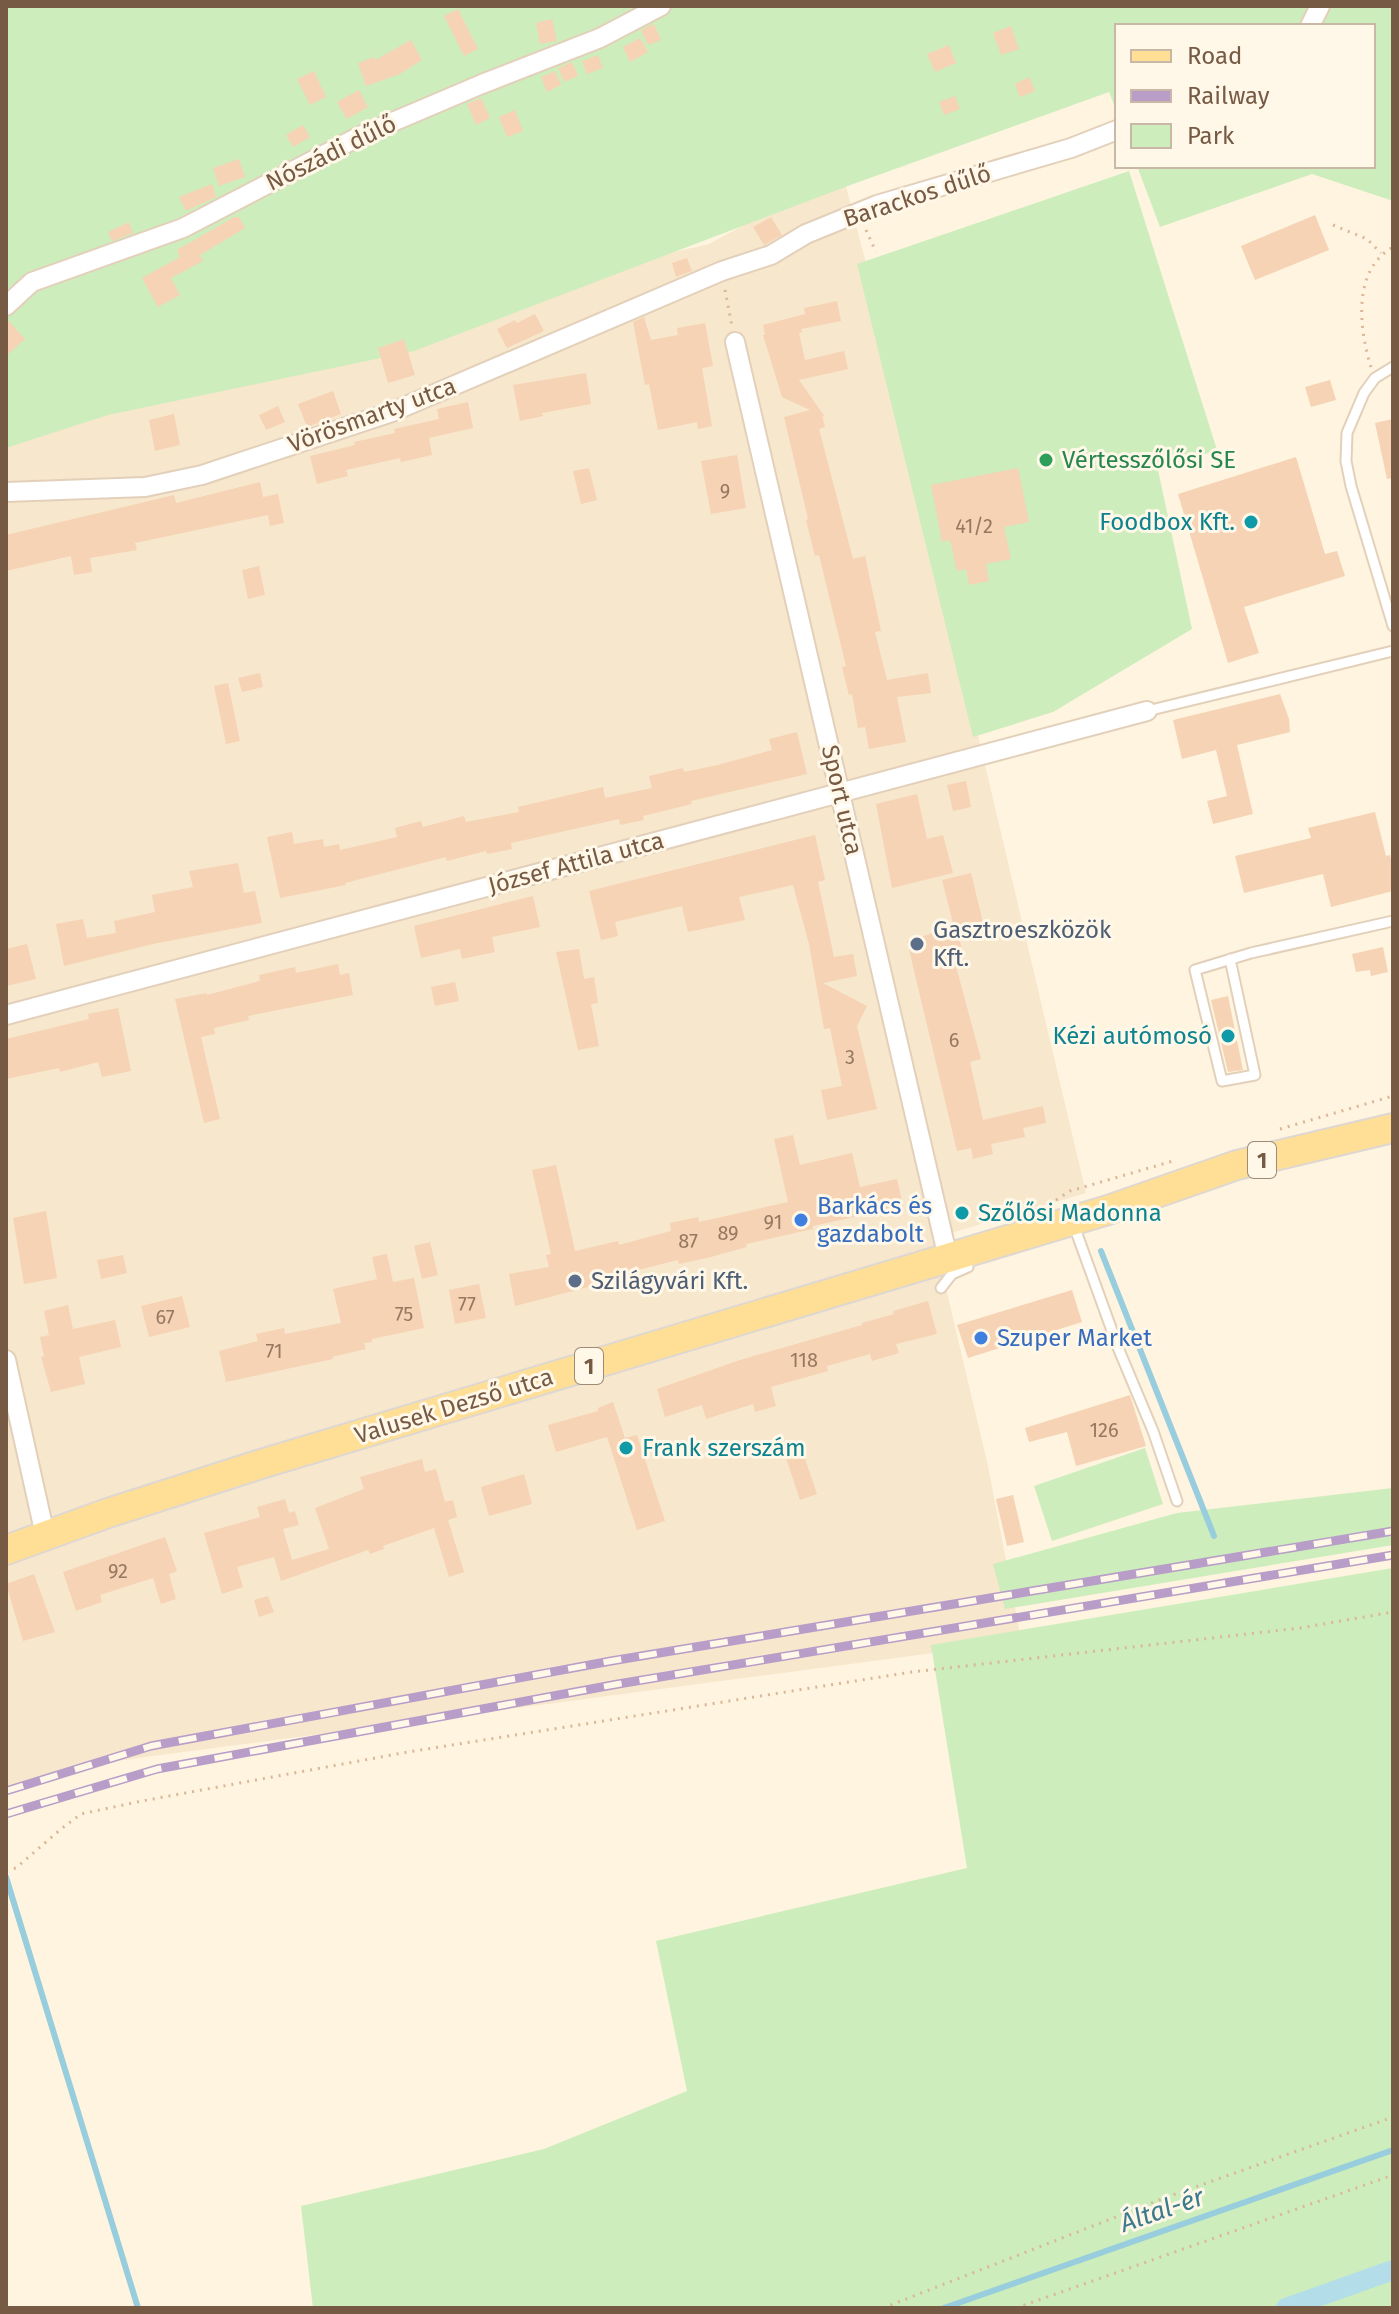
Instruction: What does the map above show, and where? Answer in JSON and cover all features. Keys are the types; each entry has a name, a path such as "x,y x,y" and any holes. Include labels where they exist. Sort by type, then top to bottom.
{"main road":[{"name":"Valusek Dezső utca","path":"6,1550 261,1464 958,1262 1237,1165 1393,1128"}],"street":[{"name":"Nószádi dűlő","path":"6,306 32,282 183,228 362,135 600,38 661,6"},
{"path":"1311,24 1320,6"},
{"name":"Barackos dűlő","path":"722,271 771,255 806,234 858,213 933,187 1071,148 1115,131"},
{"name":"Vörösmarty utca","path":"6,492 145,487 202,475 392,412 722,271"},
{"name":"Sport utca","path":"735,342 840,793 958,1262"},
{"name":"József Attila utca","path":"6,1015 1147,711"},
{"path":"6,1360 45,1535"}],"lane":[{"path":"1393,367 1375,378 1364,393 1347,433 1346,461 1393,626"},
{"path":"1147,711 1393,651"},
{"path":"1230,959 1255,1075 1222,1081 1195,970 1230,959 1393,921"},
{"path":"1072,1220 1177,1501"},
{"path":"941,1288 958,1262"}],"path":[{"path":"858,213 876,252"},
{"path":"1333,225 1367,239 1381,253"},
{"path":"1375,378 1364,343 1364,291 1371,268 1381,253 1393,247"},
{"path":"722,271 729,312"},
{"path":"6,1870 16,1868 81,1814 142,1801 408,1752 912,1672 1300,1628 1393,1612"},
{"path":"883,2308 1167,2197 1393,2117"},
{"path":"1016,2308 1393,2175"}],"shaded area":[{"path":"842,172 871,282 1086,1193 934,1238 988,1466 1021,1639 108,1762 6,1789 6,407 709,244"}],"green space":[{"path":"6,6 1393,6 1393,201 1312,174 1160,227 1138,168 1375,168 1375,24 1115,24 1115,107 1109,92 845,187 414,351 108,415 6,448"},
{"name":"Vértesszőlősi SE","path":"1129,171 1217,450 1158,470 1192,629 1053,712 973,737 857,264"},
{"path":"1145,1448 1163,1504 1052,1541 1034,1486"},
{"path":"1393,1488 1393,1545 1005,1609 993,1564 1177,1513"},
{"path":"1393,1568 1393,2308 313,2308 301,2206 544,2149 687,2091 656,1941 967,1868 931,1645"}],"building":[{"path":"458,9 478,49 464,56 444,16"},
{"path":"552,19 557,41 540,44 536,23"},
{"path":"654,24 661,40 648,45 641,30"},
{"path":"1011,26 1019,49 1001,55 993,33"},
{"path":"640,38 648,52 630,62 623,47"},
{"path":"411,40 422,60 400,74 366,86 358,63 374,57 375,60"},
{"path":"949,45 956,63 935,72 927,54"},
{"path":"598,55 603,68 587,74 582,61"},
{"path":"572,62 578,76 564,82 558,68"},
{"path":"314,71 326,97 310,105 297,79"},
{"path":"555,71 561,85 547,92 541,77"},
{"path":"1029,77 1035,91 1020,97 1015,84"},
{"path":"359,90 368,107 347,119 337,102"},
{"path":"955,96 960,109 944,115 939,102"},
{"path":"481,98 490,118 476,125 467,104"},
{"path":"515,110 523,131 507,137 499,117"},
{"path":"303,125 310,137 293,147 286,135"},
{"path":"239,159 245,177 219,186 213,168"},
{"path":"212,184 216,197 186,211 179,197"},
{"path":"1315,215 1329,250 1255,280 1241,246"},
{"path":"239,217 245,228 200,255 203,261 171,278 180,295 158,307 142,278 180,257 177,250"},
{"path":"771,217 782,235 764,245 753,227"},
{"path":"129,222 133,233 112,241 108,232"},
{"path":"687,258 692,271 676,277 672,263"},
{"path":"837,301 841,321 801,329 799,333 805,360 844,351 848,369 799,380 825,417 822,416 825,427 819,429 853,559 865,556 881,631 875,632 887,680 928,673 931,693 897,697 906,742 869,749 865,727 858,728 852,694 849,695 842,667 846,666 819,555 815,556 806,520 784,417 810,410 782,397 763,335 763,325 805,314 804,308"},
{"path":"535,314 544,331 507,348 497,329"},
{"path":"644,317 651,340 678,335 677,328 705,323 713,366 702,368 712,426 698,429 697,422 658,430 649,384 645,385 633,322"},
{"path":"6,318 25,339 6,356"},
{"path":"404,339 415,375 388,383 378,348"},
{"path":"586,373 591,404 542,413 543,416 520,421 513,385"},
{"path":"1330,380 1336,400 1311,407 1305,387"},
{"path":"333,391 341,414 307,427 298,404"},
{"path":"468,402 473,428 429,438 432,455 401,462 400,458 346,470 348,476 317,484 310,456 395,433 394,429 439,419 437,409"},
{"path":"278,406 285,422 266,430 259,415"},
{"path":"174,414 180,445 155,451 149,420"},
{"path":"1393,419 1393,478 1387,479 1375,423"},
{"path":"737,455 746,508 711,514 701,461"},
{"name":"Foodbox Kft.","path":"1296,457 1325,554 1337,551 1345,576 1244,607 1259,653 1228,663 1178,494"},
{"path":"589,468 597,500 581,504 573,471"},
{"path":"1018,468 1029,522 1004,527 1011,559 986,564 989,581 969,585 966,569 957,571 950,540 942,542 931,485"},
{"path":"260,482 263,497 278,494 284,523 270,526 268,515 135,543 137,550 90,558 92,572 74,575 71,556 6,571 6,535 174,495 176,503"},
{"path":"259,566 265,595 248,599 242,570"},
{"path":"260,673 263,687 242,692 238,678"},
{"path":"228,683 240,741 226,744 214,686"},
{"path":"1280,694 1290,732 1237,745 1253,814 1213,824 1207,801 1227,796 1216,750 1182,759 1173,720"},
{"path":"797,732 807,774 691,801 692,804 643,816 644,820 620,825 619,819 511,843 512,849 487,854 486,851 447,861 446,857 346,885 280,898 267,837 292,832 294,844 323,839 324,847 339,844 340,850 397,837 395,828 421,821 423,827 464,816 466,822 519,812 518,807 603,787 605,798 652,788 649,776 683,768 684,772 718,765 772,750 769,739"},
{"path":"966,781 971,807 953,811 947,785"},
{"path":"917,794 927,839 943,835 953,873 892,888 876,804"},
{"path":"1375,812 1386,856 1390,855 1393,891 1331,907 1323,874 1244,893 1235,856 1311,838 1308,828"},
{"path":"815,835 825,880 818,882 834,957 853,954 857,976 823,983 867,1006 857,1026 877,1109 827,1120 821,1090 842,1086 830,1028 824,1029 809,944 793,885 739,897 745,920 688,932 682,906 615,922 618,936 601,940 589,891"},
{"path":"238,863 244,893 255,891 262,923 153,944 64,966 56,924 83,919 87,938 116,933 114,921 155,912 152,895 193,887 189,871"},
{"path":"971,873 985,931 959,938 964,956 954,959 981,1059 970,1062 983,1120 1043,1106 1046,1123 1023,1128 1025,1137 991,1144 993,1154 973,1159 971,1148 957,1151 907,941 954,927 942,880"},
{"path":"533,896 540,927 492,937 495,952 462,959 460,949 421,958 414,926"},
{"path":"27,944 36,979 6,986 6,949"},
{"path":"1383,947 1388,972 1371,976 1370,970 1356,972 1352,954"},
{"path":"579,949 584,979 594,977 598,1003 591,1004 599,1046 578,1050 556,952"},
{"path":"338,964 340,975 349,973 353,995 248,1016 249,1020 214,1028 215,1034 201,1037 220,1119 204,1123 175,999 207,995 260,981 259,975 295,967 296,973"},
{"path":"455,982 459,1001 435,1006 431,987"},
{"name":"Kézi autómosó","path":"1228,996 1243,1070 1228,1072 1211,1000"},
{"path":"118,1008 131,1071 102,1077 98,1062 60,1072 59,1068 6,1079 6,1039 89,1019 88,1014"},
{"path":"793,1135 800,1165 852,1153 860,1187 897,1179 903,1206 813,1226 813,1229 746,1244 747,1247 707,1258 679,1264 678,1260 626,1273 627,1277 515,1306 509,1274 549,1267 546,1255 551,1254 532,1170 556,1165 575,1251 618,1241 619,1245 671,1231 670,1223 698,1217 699,1222 788,1202 774,1139"},
{"path":"46,1211 57,1278 24,1284 13,1218"},
{"path":"430,1242 438,1275 422,1279 414,1246"},
{"path":"387,1254 393,1282 414,1278 424,1328 372,1339 372,1342 364,1343 366,1349 333,1359 226,1382 219,1351 258,1341 256,1334 284,1328 285,1334 341,1323 333,1289 377,1279 372,1257"},
{"path":"123,1255 127,1273 101,1279 97,1260"},
{"path":"479,1284 486,1318 455,1324 449,1290"},
{"path":"1072,1290 1082,1322 968,1358 957,1325"},
{"path":"182,1296 190,1327 149,1337 141,1306"},
{"path":"928,1301 937,1334 896,1344 899,1353 872,1361 870,1354 827,1366 828,1371 771,1387 776,1406 755,1412 753,1404 706,1419 702,1405 665,1417 657,1389 740,1360 862,1325 894,1314 893,1311"},
{"path":"68,1305 73,1329 115,1320 121,1347 79,1357 85,1384 51,1392 41,1357 44,1356 40,1337 49,1335 44,1311"},
{"path":"1130,1395 1146,1446 1076,1466 1067,1432 1029,1442 1025,1428"},
{"path":"613,1402 625,1438 637,1435 665,1521 637,1530 607,1437 556,1452 548,1425 598,1411 598,1408"},
{"path":"803,1453 817,1494 800,1500 786,1458"},
{"path":"422,1459 425,1472 436,1469 445,1502 453,1500 457,1517 448,1520 464,1572 449,1577 434,1528 383,1546 384,1549 370,1554 368,1550 281,1581 274,1557 237,1567 243,1587 222,1594 204,1533 260,1517 257,1507 285,1499 289,1513 295,1511 299,1525 283,1529 292,1560 329,1549 315,1508 364,1489 360,1477"},
{"path":"524,1474 532,1504 489,1516 481,1487"},
{"path":"1013,1495 1024,1542 1007,1546 996,1499"},
{"path":"165,1537 177,1571 169,1574 176,1599 161,1604 153,1578 100,1595 102,1602 76,1611 63,1572"},
{"path":"34,1574 55,1632 23,1641 6,1584"},
{"path":"268,1596 274,1612 259,1617 254,1600"}],"waterway":[{"path":"1101,1251 1214,1536"},
{"path":"6,1877 138,2308"},
{"name":"Által-ér","path":"944,2308 1393,2150"},
{"path":"1286,2308 1393,2270"}],"railway":[{"path":"6,1791 151,1746 611,1661 1393,1531"},
{"path":"6,1814 157,1769 618,1684 1393,1555"}],"place":[{"name":"Vértesszőlősi SE","path":"1046,460"},
{"name":"Foodbox Kft.","path":"1251,522"},
{"name":"Gasztroeszközök Kft.","path":"917,944"},
{"name":"Kézi autómosó","path":"1228,1036"},
{"name":"Szőlősi Madonna","path":"962,1213"},
{"name":"Barkács és gazdabolt","path":"801,1220"},
{"name":"Szilágyvári Kft.","path":"575,1281"},
{"name":"Szuper Market","path":"981,1338"},
{"name":"Frank szerszám","path":"626,1448"}]}
